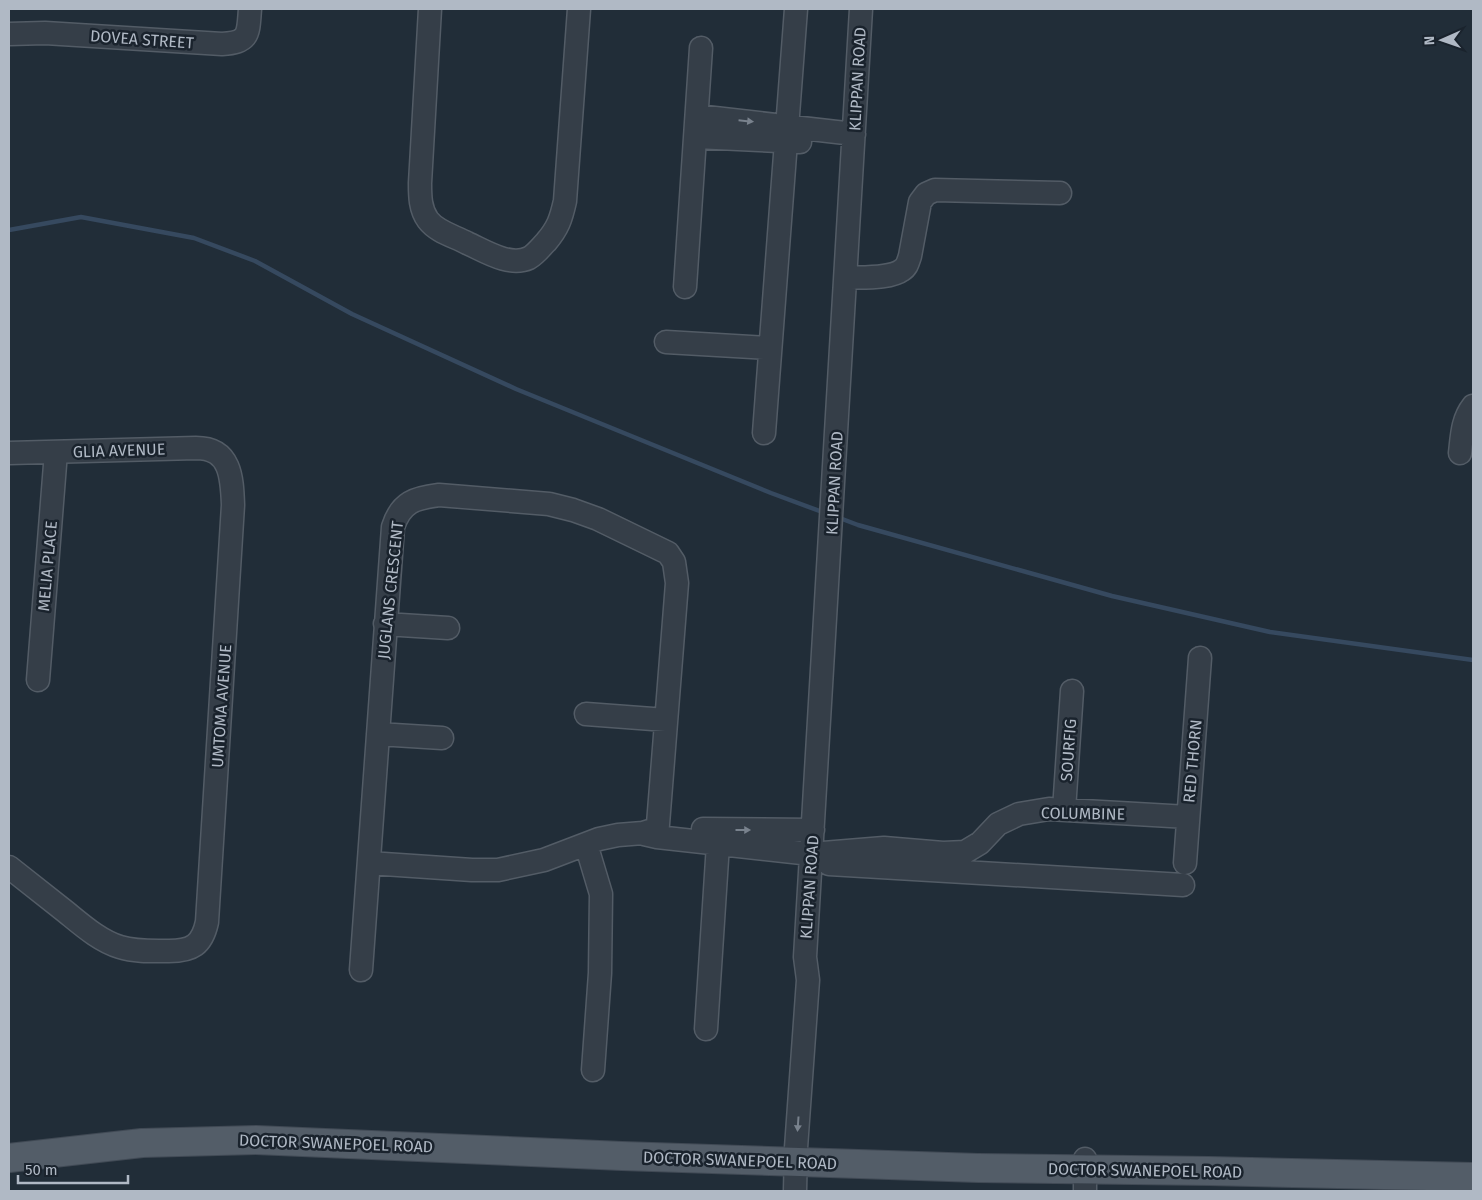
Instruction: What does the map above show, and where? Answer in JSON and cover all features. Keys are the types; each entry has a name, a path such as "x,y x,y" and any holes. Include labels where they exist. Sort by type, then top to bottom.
{"main road":[{"name":"DOCTOR SWANEPOEL ROAD","path":"9,1151 144,1137 212,1135 396,1140 622,1141 788,1155 1085,1173 1473,1177"},
{"name":"DOCTOR SWANEPOEL ROAD","path":"9,1158 142,1143 256,1140 788,1155"},
{"name":"DOCTOR SWANEPOEL ROAD","path":"1085,1173 1473,1167"}],"street":[{"name":"DOVEA STREET","path":"9,34 45,33 222,44 233,43 242,41 247,34 250,9"},
{"path":"430,9 420,183 422,210 436,228 504,259 517,260 528,258 535,254 556,230 562,216 565,201 579,9"},
{"path":"764,433 796,9"},
{"name":"KLIPPAN ROAD","path":"780,1191 788,1155 796,980 804,957 813,830 861,9"},
{"path":"685,287 701,48"},
{"path":"696,126 854,140"},
{"path":"846,278 887,276 903,270 910,256 920,202 926,194 935,190 1060,192"},
{"path":"666,342 770,348"},
{"path":"1460,453 1464,424 1467,414 1473,406"},
{"name":"GLIA AVENUE","path":"9,453 202,448 218,453 225,460"},
{"name":"MELIA PLACE","path":"38,680 56,452"},
{"name":"UMTOMA AVENUE","path":"9,867 88,929 104,940 120,947 138,950 178,951 192,948 205,932 233,505 233,486 225,460"},
{"name":"JUGLANS CRESCENT","path":"361,970 393,527 397,515 412,501 423,497 439,496 549,504 598,519 668,553 674,562 677,583 666,720 652,833"},
{"path":"386,624 448,628"},
{"name":"RED THORN","path":"811,858 1184,874 1200,658"},
{"name":"SOURFIG","path":"1064,810 1072,690"},
{"path":"586,714 666,720"},
{"path":"378,734 442,738"},
{"name":"COLUMBINE","path":"811,858 884,848 943,853 964,852 980,843 998,824 1019,814 1049,809 1188,817"},
{"path":"369,862 472,870 498,870 536,862 618,835 813,830"},
{"path":"652,833 811,858"},
{"path":"586,844 601,894 600,973 593,1070"},
{"path":"706,1029 718,844"},
{"name":"KLIPPAN ROAD","path":"788,1155 795,1191"}],"waterway":[{"path":"9,230 81,217 194,238 255,261 352,314 516,389 771,493 825,513"},
{"path":"837,517 858,525 1112,596 1270,632 1473,660"}]}
